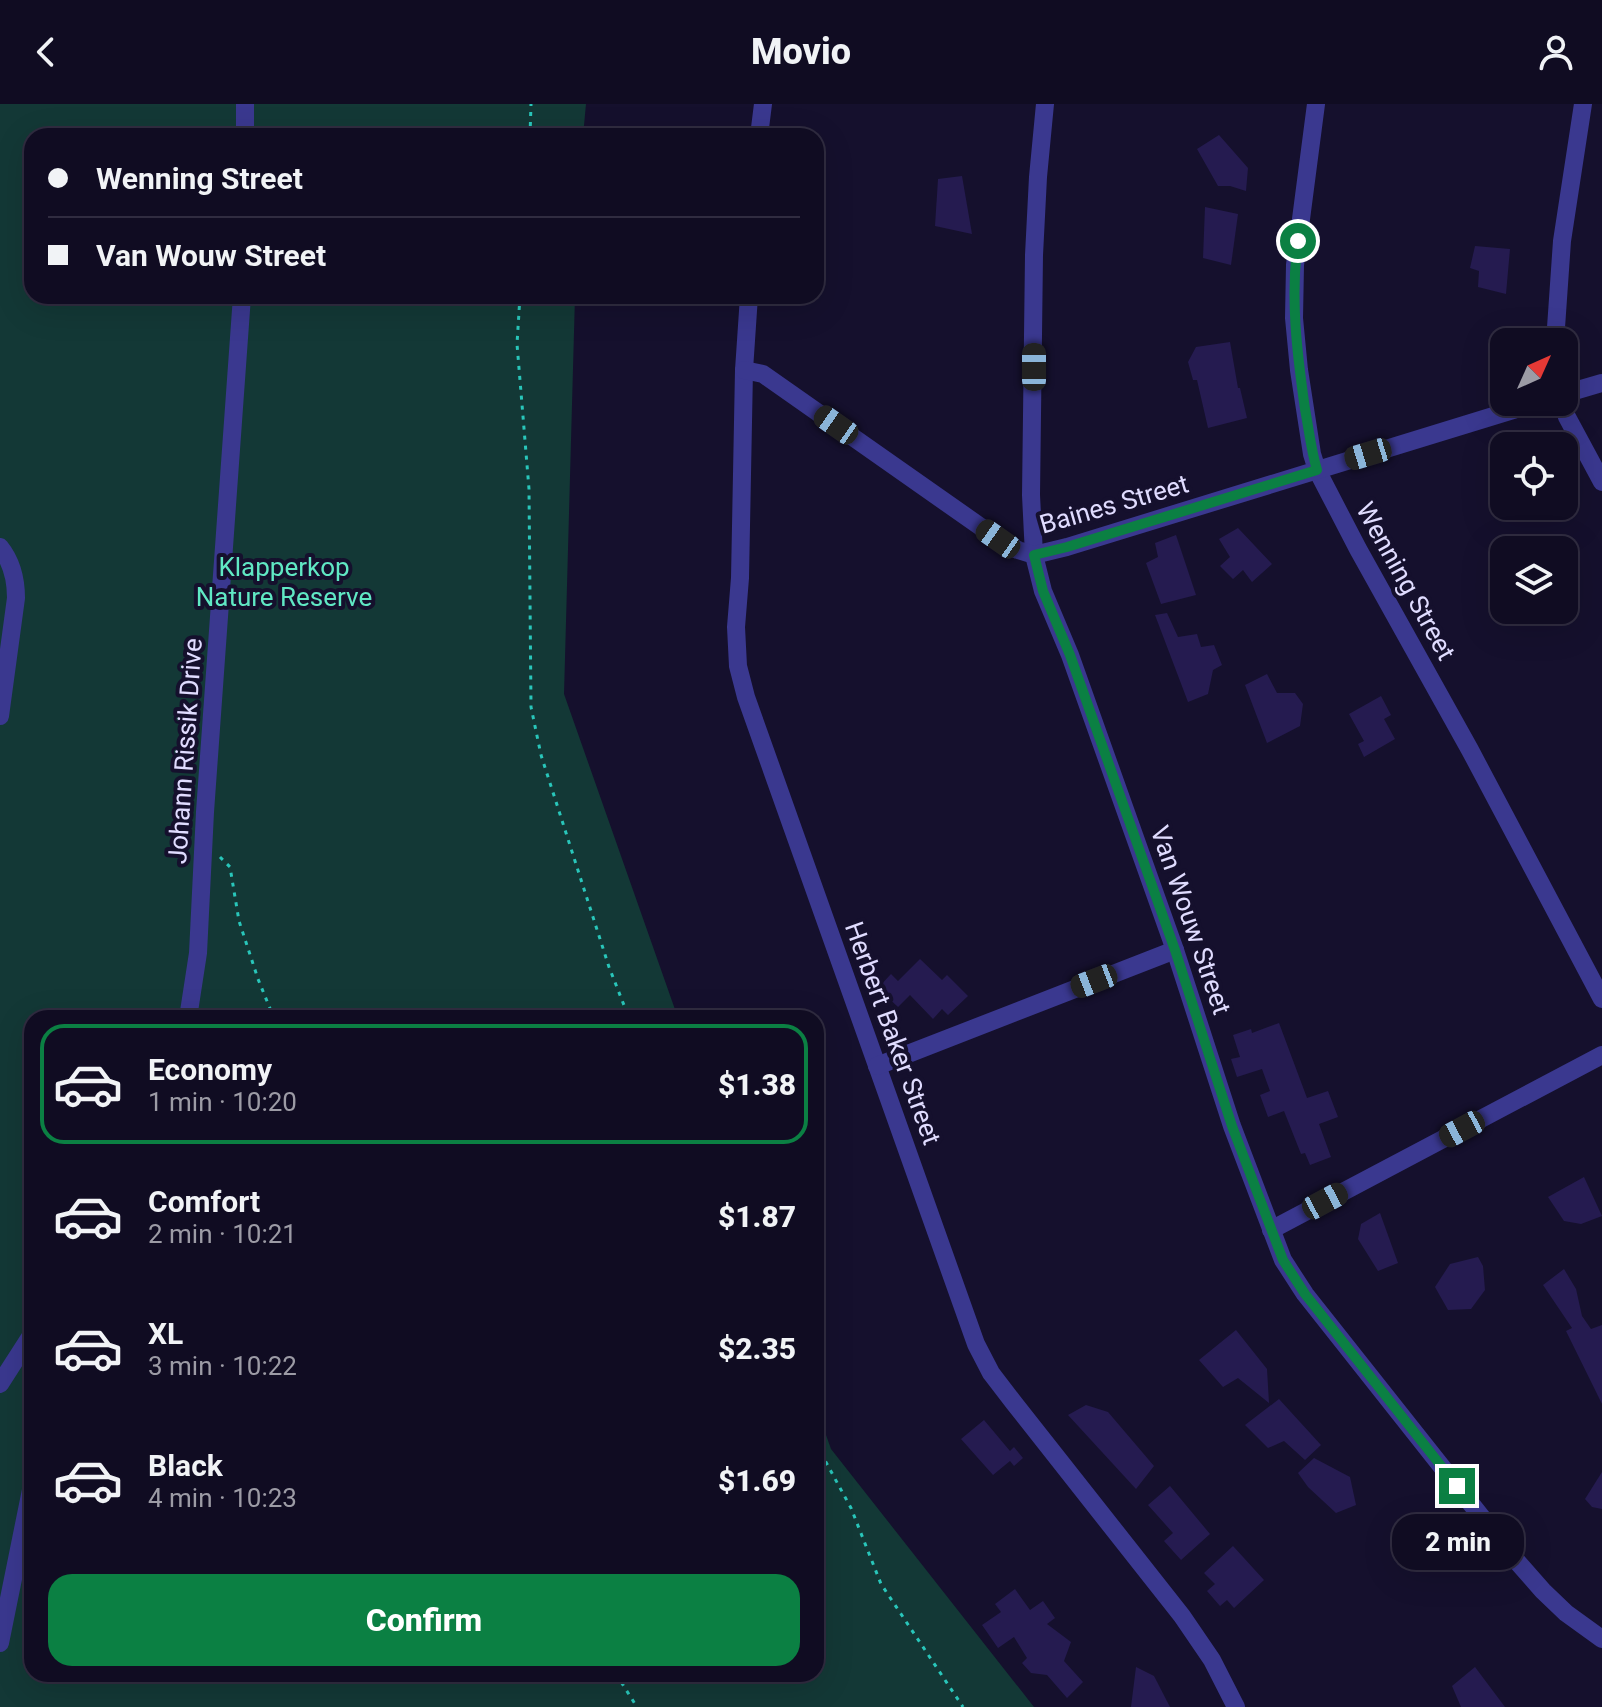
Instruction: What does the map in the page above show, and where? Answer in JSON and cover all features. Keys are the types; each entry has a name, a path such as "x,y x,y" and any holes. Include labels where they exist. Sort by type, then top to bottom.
{"street":[{"path":"245,104 245,128"},
{"path":"760,128 763,104"},
{"name":"Van Wouw Street","path":"1045,104 1034,255 1031,495 1034,555 1043,591 1070,655 1175,950 1232,1126 1283,1260 1305,1294 1514,1558 1558,1606 1602,1639"},
{"name":"Wenning Street","path":"1316,104 1295,265 1294,318 1299,370 1317,470 1602,999"},
{"path":"1556,328 1562,241 1583,104"},
{"name":"Johann Rissik Drive","path":"189,1010 198,953 205,812 241,304"},
{"name":"Herbert Baker Street","path":"748,304 736,627 738,666 751,710 976,1344 991,1373 1182,1616 1212,1660 1236,1707"},
{"name":"Baines Street","path":"744,370 763,374 998,539 1034,555 1493,416"},
{"path":"1578,390 1602,383"},
{"path":"1567,416 1602,482"},
{"path":"0,547 16,584 0,716"},
{"path":"877,1066 1175,950"},
{"path":"1271,1230 1602,1055"},
{"path":"0,1384 24,1346"},
{"path":"0,1643 24,1524"}],"path":[{"path":"530,128 531,104"},
{"path":"520,304 517,344 529,489 531,707 541,755 609,967 626,1010"},
{"path":"215,850 230,867 239,921 271,1010"},
{"path":"824,1459 851,1508 881,1584 963,1707"},
{"path":"621,1682 637,1707"}],"green space":[{"name":"Klapperkop Nature Reserve","path":"0,104 586,104 584,128 24,128 24,304 575,304 564,694 675,1010 24,1010 24,1682 824,1682 824,1429 831,1449 1034,1707 0,1707"}],"building":[{"path":"1219,135 1248,168 1246,191 1218,186 1197,149"},
{"path":"962,176 972,234 935,226 938,179"},
{"path":"1205,207 1238,214 1231,265 1203,258"},
{"path":"1475,246 1510,249 1506,294 1478,287 1479,271 1470,268"},
{"path":"1230,342 1247,418 1208,428 1197,380 1193,380 1188,362 1196,347"},
{"path":"1238,528 1272,564 1252,582 1243,570 1233,579 1220,566 1230,557 1219,539"},
{"path":"1176,535 1196,595 1161,604 1146,563 1158,557 1155,543"},
{"path":"1167,613 1178,637 1197,634 1201,647 1214,645 1222,665 1213,670 1208,694 1188,702 1155,615"},
{"path":"1267,674 1277,693 1295,693 1303,704 1300,726 1267,743 1245,685"},
{"path":"1381,696 1391,715 1384,719 1395,739 1364,757 1358,744 1364,741 1349,714"},
{"path":"920,959 942,980 947,975 968,996 948,1015 942,1009 933,1019 910,995 898,1007 878,988 891,974 898,981"},
{"path":"1279,1023 1307,1098 1328,1091 1338,1117 1319,1124 1331,1157 1310,1165 1305,1153 1301,1154 1284,1111 1268,1117 1260,1095 1270,1091 1262,1069 1237,1077 1231,1059 1240,1057 1233,1035 1251,1029 1252,1033"},
{"path":"1584,1177 1602,1216 1581,1224 1564,1221 1548,1197"},
{"path":"1380,1213 1398,1263 1378,1271 1358,1239 1361,1224"},
{"path":"1478,1257 1483,1266 1485,1290 1471,1309 1448,1310 1435,1287 1450,1264"},
{"path":"1564,1269 1576,1289 1582,1316 1591,1329 1602,1325 1602,1404 1566,1331 1572,1328 1543,1285"},
{"path":"1236,1330 1267,1369 1269,1403 1238,1378 1223,1387 1199,1360"},
{"path":"1279,1399 1321,1445 1305,1460 1284,1441 1268,1448 1245,1425"},
{"path":"1086,1405 1108,1412 1154,1466 1136,1489 1068,1415"},
{"path":"984,1420 1010,1451 1014,1447 1023,1458 1014,1466 1010,1461 993,1475 961,1439"},
{"path":"1314,1458 1350,1477 1356,1505 1336,1513 1308,1487 1298,1473"},
{"path":"1602,1472 1602,1509 1592,1507 1585,1499"},
{"path":"1170,1486 1210,1534 1181,1560 1164,1541 1173,1533 1148,1505"},
{"path":"1233,1546 1264,1580 1234,1608 1227,1600 1220,1606 1207,1591 1215,1584 1204,1573"},
{"path":"1015,1589 1030,1610 1043,1601 1055,1618 1047,1624 1071,1642 1064,1661 1083,1682 1067,1698 1047,1675 1031,1673 1022,1663 1027,1658 1014,1637 998,1648 982,1625 1001,1612 995,1604"},
{"path":"1136,1667 1154,1676 1170,1707 1131,1707"},
{"path":"1475,1667 1505,1707 1461,1707 1452,1686"}],"route":[{"path":"1298,241 1294,318 1299,370 1317,470 1034,555 1043,591 1070,655 1175,950 1232,1126 1283,1260 1305,1294 1457,1486"}]}
